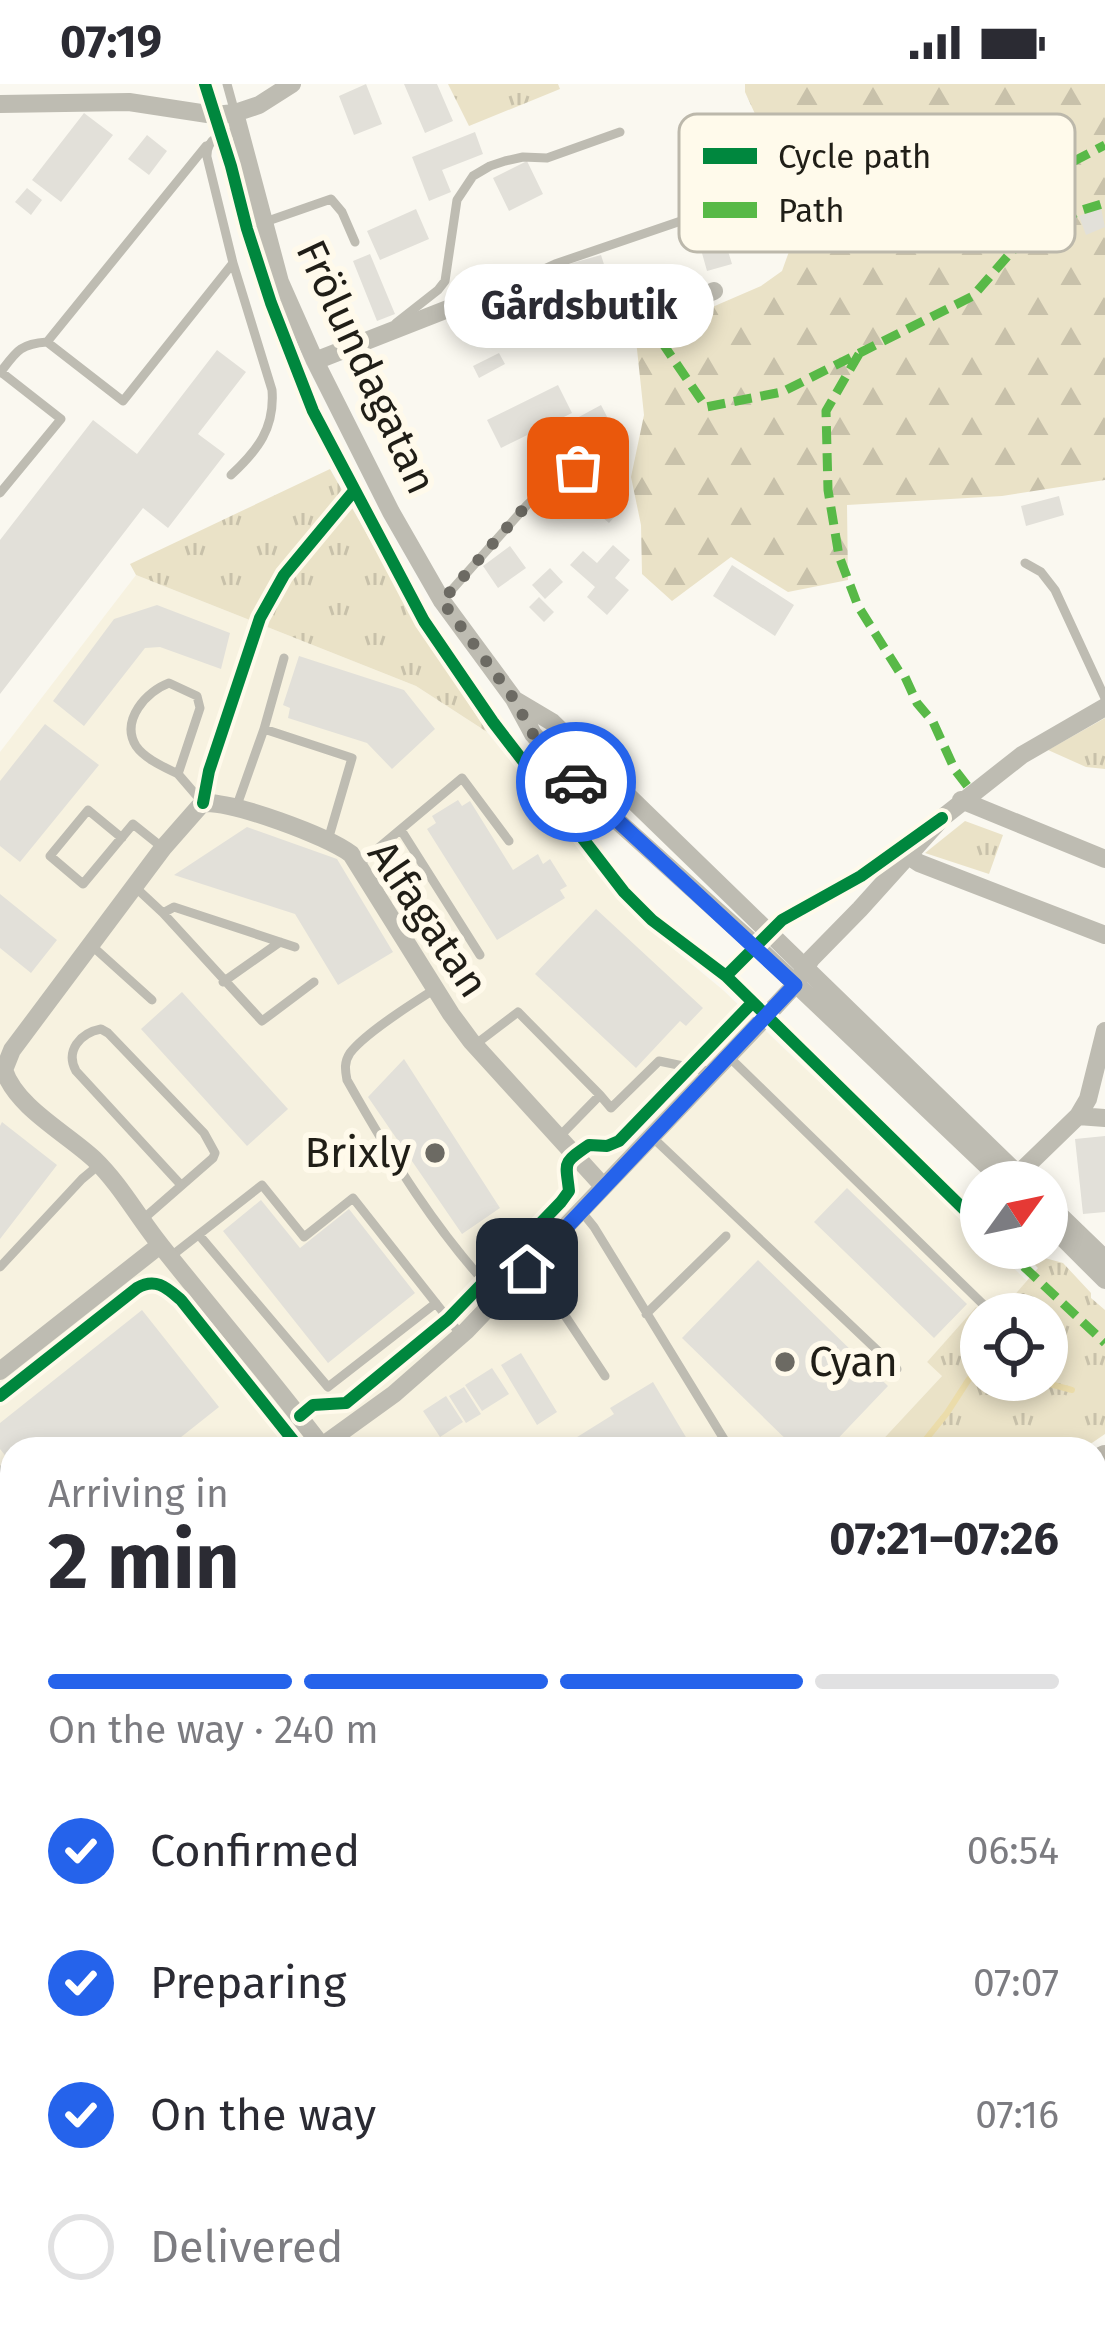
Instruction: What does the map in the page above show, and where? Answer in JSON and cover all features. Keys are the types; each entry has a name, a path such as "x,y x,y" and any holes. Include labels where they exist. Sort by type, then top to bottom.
{"street":[{"path":"0,104 129,102 237,121 292,84"},
{"name":"Frölundagatan","path":"237,121 280,282 315,361 380,492 442,601 514,699 533,734 582,789 800,976 994,1161"},
{"path":"315,361 527,278 537,278 559,295 582,298 620,322 646,319 714,291"},
{"path":"337,1437 394,1394 499,1298 962,800 1105,702"},
{"path":"962,800 1105,859"},
{"path":"203,803 163,848 12,1049 3,1079 100,1164 313,1437"},
{"name":"Alfagatan","path":"203,803 224,803 328,840 351,854 475,1046 603,1186"},
{"path":"907,855 1105,935"},
{"path":"1033,1161 1088,1100 1105,1031"},
{"path":"1078,1116 1105,1118"},
{"path":"1068,1223 1105,1259"},
{"path":"1068,1243 1105,1280"},
{"path":"0,1371 165,1251"}],"lane":[{"name":"Frölundagatan","path":"227,84 237,121"},
{"path":"47,342 206,146 237,121"},
{"path":"387,331 445,281 457,200 473,176 505,161 547,158 620,132"},
{"path":"206,146 274,411 266,434 231,476"},
{"path":"263,223 331,199 355,242"},
{"path":"527,278 679,222"},
{"path":"0,494 61,419 0,373 19,348 47,342 124,401 233,263"},
{"path":"442,601 527,505 578,468"},
{"path":"1025,563 1041,572 1055,590 1105,702"},
{"path":"236,808 284,658"},
{"path":"178,774 200,708 197,696 169,683 145,696 132,734 137,747 178,774 203,803"},
{"path":"264,729 352,758 328,840"},
{"path":"358,865 462,778 509,841"},
{"path":"122,838 88,810 50,856 83,884 122,838 133,824 163,848"},
{"path":"400,830 480,955"},
{"path":"135,887 262,1022 314,982"},
{"path":"163,914 174,907 295,946"},
{"path":"223,982 280,942"},
{"path":"91,945 152,1000"},
{"path":"435,989 349,1054 344,1067 389,1155 450,1244 499,1298"},
{"path":"475,1046 518,1012 611,1108 659,1061 712,1072"},
{"path":"142,1220 213,1158 212,1145 107,1034 93,1030 71,1053 76,1071 181,1185"},
{"path":"728,1056 971,1293"},
{"path":"558,1138 599,1095"},
{"path":"651,1136 897,1370"},
{"path":"0,1267 100,1164"},
{"path":"165,1251 199,1234 262,1185 304,1238 353,1198 461,1336"},
{"path":"581,1211 723,1437"},
{"path":"199,1234 328,1388 436,1303"},
{"path":"646,1314 726,1236"},
{"path":"527,1269 554,1299 605,1376"}],"shaded area":[{"path":"136,575 416,686 487,732 641,922 723,990 960,1216 960,1269 1015,1269 1027,1281 1016,1293 960,1293 960,1326 927,1362 943,1375 885,1437 0,1437 0,752"}],"green space":[{"path":"448,84 558,84 560,89 469,126"},
{"path":"745,84 1105,84 1105,480 1002,496 847,505 848,580 788,592 731,557 672,601 642,574 641,525 631,477 644,415 636,340 761,286 782,271 789,252 1075,252 1075,114 755,114"},
{"path":"330,469 419,626 487,732 416,686 136,575 130,564"},
{"path":"1105,718 1105,769 1086,767 1048,750"},
{"path":"965,821 1003,835 989,874 925,853"},
{"path":"1068,1268 1105,1310 1105,1434 885,1437 942,1376 927,1362 960,1325 960,1401 1068,1401 1068,1293 1016,1293 1037,1269"}],"building":[{"path":"366,84 382,124 354,135 339,96"},
{"path":"404,84 437,84 453,121 425,133"},
{"path":"84,113 113,135 61,202 32,180"},
{"path":"475,132 483,154 442,170 451,192 429,201 412,157"},
{"path":"147,135 167,151 149,175 128,159"},
{"path":"527,161 543,194 509,211 493,178"},
{"path":"27,188 42,200 31,215 15,202"},
{"path":"1101,208 1105,227 1086,235 1079,216"},
{"path":"416,209 429,239 380,260 367,231"},
{"path":"702,252 728,252 732,264 707,271"},
{"path":"370,254 395,314 377,321 353,261"},
{"path":"601,255 608,277 564,290 558,267"},
{"path":"530,282 539,307 503,321 494,296"},
{"path":"572,307 585,336 559,348 546,319"},
{"path":"217,350 246,372 198,434 225,454 168,528 143,508 0,694 0,540 93,420 137,454"},
{"path":"499,353 505,364 479,378 473,366"},
{"path":"558,385 572,413 501,448 487,420"},
{"path":"601,405 618,438 595,451 577,418"},
{"path":"608,484 628,501 609,523 589,506"},
{"path":"1059,496 1064,515 1026,526 1021,506"},
{"path":"613,545 630,560 615,578 629,590 607,615 587,597 595,587 570,565 583,551 597,563"},
{"path":"510,546 526,568 498,588 483,566"},
{"path":"732,565 794,605 775,636 713,596"},
{"path":"550,568 563,582 545,599 532,585"},
{"path":"539,597 554,612 544,622 529,607"},
{"path":"157,605 230,633 221,669 160,647 145,648 84,726 53,701 114,619"},
{"path":"299,656 404,690 435,729 392,769 367,743 288,718 290,708 283,705"},
{"path":"45,724 99,765 20,862 0,846 0,781"},
{"path":"458,800 462,806 470,801 513,870 538,854 543,864 550,859 567,886 560,890 565,898 497,940 427,829 436,823 432,816"},
{"path":"247,827 337,859 393,952 338,985 295,914 174,875"},
{"path":"0,894 57,940 31,973 0,948"},
{"path":"596,909 703,1008 686,1026 680,1021 636,1068 535,974"},
{"path":"182,992 288,1109 247,1146 141,1029"},
{"name":"Brixly","path":"404,1059 500,1208 462,1234 368,1097"},
{"path":"2,1122 57,1165 0,1239 0,1126"},
{"path":"1105,1136 1105,1212 1083,1214 1075,1139"},
{"path":"847,1188 960,1297 960,1311 934,1338 814,1222"},
{"path":"261,1200 300,1248 349,1209 415,1293 328,1363 223,1231"},
{"name":"Cyan","path":"758,1260 888,1386 839,1437 784,1437 682,1338"},
{"path":"142,1310 219,1407 181,1437 0,1437 0,1423"},
{"path":"521,1353 557,1412 537,1425 501,1365"},
{"path":"492,1368 509,1394 482,1411 465,1385"},
{"path":"653,1382 686,1437 577,1437 614,1414 610,1408"},
{"path":"464,1387 481,1414 466,1423 449,1396"},
{"path":"446,1396 463,1422 440,1437 423,1411"}],"waterway":[{"path":"1068,1389 1072,1390"},
{"path":"928,1437 960,1393"}],"marked path":[{"path":"1075,161 1105,145"},
{"path":"1075,213 1105,203"},
{"path":"646,319 706,407 782,392 973,296 1011,252"},
{"path":"859,354 826,411 828,490 839,556 858,606 972,792"},
{"path":"1026,1269 1105,1343"}],"cycle path":[{"path":"205,84 271,303 313,411 424,621 493,722 624,892 652,920 726,976 960,1205"},
{"path":"203,803 209,771 260,618 284,575 353,492"},
{"path":"726,976 782,920 861,876 942,818"},
{"path":"300,1416 313,1405 346,1403 448,1319 561,1202 569,1191 570,1160 589,1145 619,1141 752,1003"},
{"path":"0,1396 137,1288 156,1284 181,1300 290,1437"}],"way so far":[{"path":"576,782 533,734 514,699 442,601 527,505 578,468"}],"place":[{"name":"Gårdsbutik","path":"578,468"},
{"name":"Brixly","path":"435,1153"},
{"name":"Cyan","path":"785,1362"}],"route":[{"path":"527,1269 795,985 576,782"}]}
